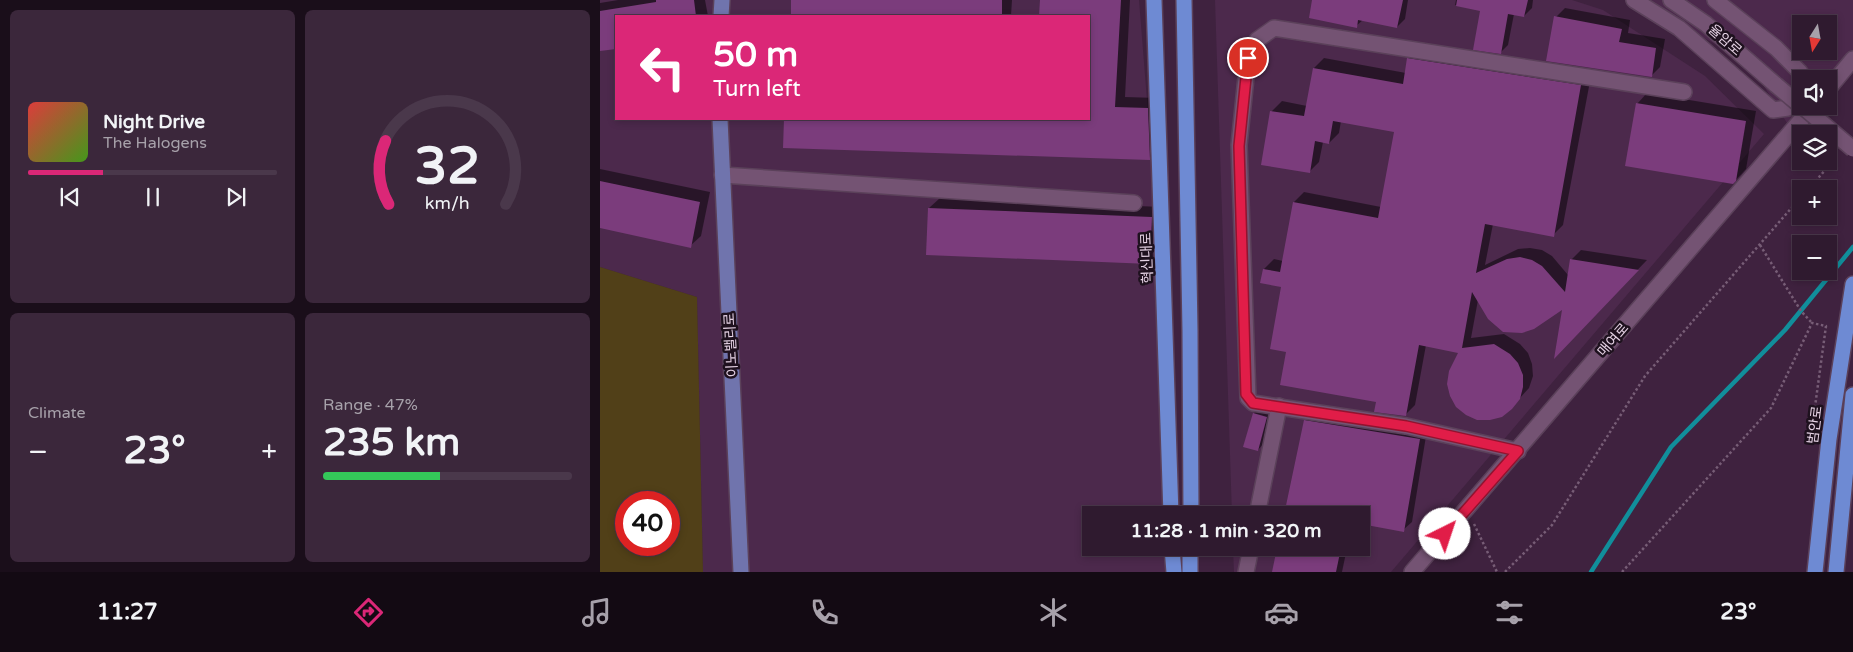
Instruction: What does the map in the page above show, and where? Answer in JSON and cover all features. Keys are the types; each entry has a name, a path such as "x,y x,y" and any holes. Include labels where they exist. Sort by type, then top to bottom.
{"highway":[{"name":"혁신대로","path":"1154,0 1171,506"},
{"path":"1184,0 1191,506"},
{"name":"범안로","path":"1816,572 1829,439 1853,284"},
{"path":"1836,572 1853,395"},
{"path":"1173,556 1174,572"},
{"path":"1190,556 1190,572"}],"main road":[{"path":"721,15 722,0"},
{"name":"이노밸리로","path":"720,120 741,572"}],"street":[{"path":"1634,0 1679,28 1772,110 1788,108 1800,89 1800,72 1776,48 1715,0"},
{"name":"율암로","path":"1671,0 1706,24 1792,98"},
{"path":"1518,451 1406,426 1253,403 1246,394 1239,146 1248,58 1257,40 1274,28 1684,92"},
{"path":"1837,78 1853,59"},
{"name":"매여로","path":"1412,572 1805,115"},
{"name":"율암로","path":"1811,115 1847,151"},
{"path":"722,175 1134,203"},
{"path":"1259,506 1280,406"},
{"path":"1246,572 1249,556"}],"path":[{"path":"1818,180 1847,151"},
{"path":"1505,572 1552,525 1645,376 1792,208"},
{"path":"1760,245 1801,311 1812,324 1826,326 1814,414"},
{"path":"1622,572 1771,408 1812,324"},
{"path":"1467,508 1497,572"}],"shaded area":[{"path":"600,0 1139,0 1179,506 1082,506 1082,556 1184,556 1185,572 703,572 697,297 600,267"},
{"path":"1215,0 1572,0 1603,10 1705,76 1764,134 1391,572 1234,572 1233,556 1370,556 1370,506 1232,506"},
{"path":"1625,0 1853,0 1853,59 1837,72 1837,70 1792,70 1792,115 1798,115 1794,125 1792,125 1792,131 1747,59"},
{"path":"600,267 697,297 703,572 600,572"}],"building":[{"path":"656,0 694,0 696,15 615,15 615,49 600,51 600,11 656,2"},
{"path":"791,0 1002,0 1002,15 791,15"},
{"path":"1040,0 1121,0 1115,107 1148,108 1150,160 783,148 784,120 1090,120 1090,15 1039,15"},
{"path":"1312,0 1403,0 1397,28 1358,20 1357,28 1309,18"},
{"path":"1457,0 1528,0 1524,17 1508,14 1501,54 1473,50 1480,11 1456,6"},
{"path":"1554,16 1622,29 1619,42 1656,48 1652,77 1546,61"},
{"path":"1407,58 1581,85 1554,237 1485,224 1476,273 1507,259 1520,257 1532,260 1542,266 1565,292 1570,259 1639,270 1554,359 1562,310 1534,329 1522,333 1503,332 1488,319 1472,292 1462,348 1494,344 1510,354 1518,363 1523,375 1520,399 1502,417 1490,420 1477,420 1466,415 1456,407 1450,396 1447,384 1449,371 1458,353 1419,345 1406,416 1374,412 1376,402 1280,385 1286,352 1270,349 1281,287 1260,283 1263,269 1280,272 1293,202 1378,218 1394,132 1333,121 1329,144 1315,141 1310,173 1261,165 1270,111 1304,116 1313,68 1403,84"},
{"path":"1636,103 1746,121 1736,181 1733,184 1625,166"},
{"path":"600,181 700,202 691,248 600,228"},
{"path":"928,208 1152,217 1150,264 926,255"},
{"path":"1253,413 1267,417 1258,451 1243,447"},
{"path":"1304,420 1420,439 1404,532 1370,526 1370,506 1286,506"},
{"path":"1275,556 1339,556 1336,572 1272,572"}],"waterway":[{"path":"1591,572 1671,447 1785,330 1853,247"}],"route":[{"path":"1248,58 1239,146 1246,394 1253,403 1406,426 1518,451 1445,534"}]}
